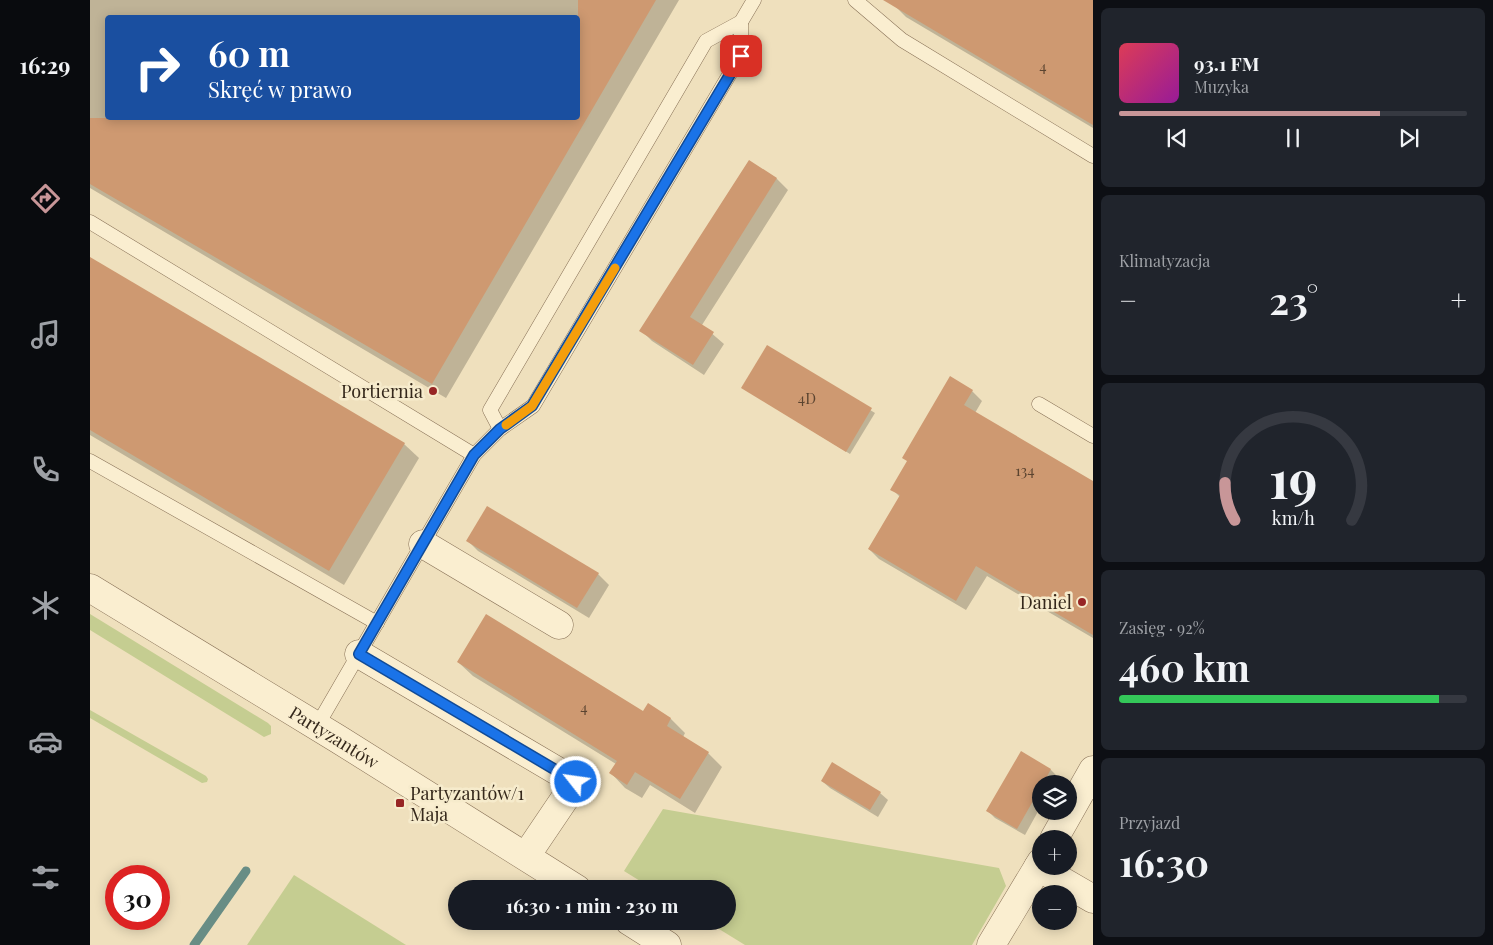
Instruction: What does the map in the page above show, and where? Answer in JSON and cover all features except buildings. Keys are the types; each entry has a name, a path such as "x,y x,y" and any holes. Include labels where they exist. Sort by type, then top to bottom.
{"street":[{"path":"423,544 559,625"},
{"name":"Partyzantów","path":"90,588 317,726 563,880"},
{"path":"359,654 576,782 526,856"},
{"path":"1059,830 1093,770"},
{"path":"991,945 1033,875"},
{"path":"1057,875 1093,899"},
{"path":"643,930 667,945"}],"lane":[{"path":"317,726 474,455 500,429 532,406 741,56 741,22 754,0"},
{"path":"855,0 902,40 1093,156"},
{"path":"500,429 490,410 706,41 741,22"},
{"path":"90,222 474,455"},
{"path":"1039,404 1093,436"},
{"path":"90,460 378,623"}],"green space":[{"path":"90,614 268,723 271,726 271,734 264,737 90,630"},
{"path":"90,710 206,776 207,782 202,783 90,718"},
{"path":"663,809 999,868 1006,886 972,945 745,945 721,930 736,930 736,880 638,880 624,871"},
{"path":"294,875 406,945 247,945"}],"waterway":[{"path":"194,945 246,871"}],"slow traffic":[{"path":"506,425 532,406 615,268"}],"place":[{"name":"Portiernia","path":"433,391"},
{"name":"Daniel","path":"1082,602"},
{"name":"Partyzantów/1 Maja","path":"400,803"}],"route":[{"path":"576,782 359,654 474,455 500,429 532,406 741,56"}]}
